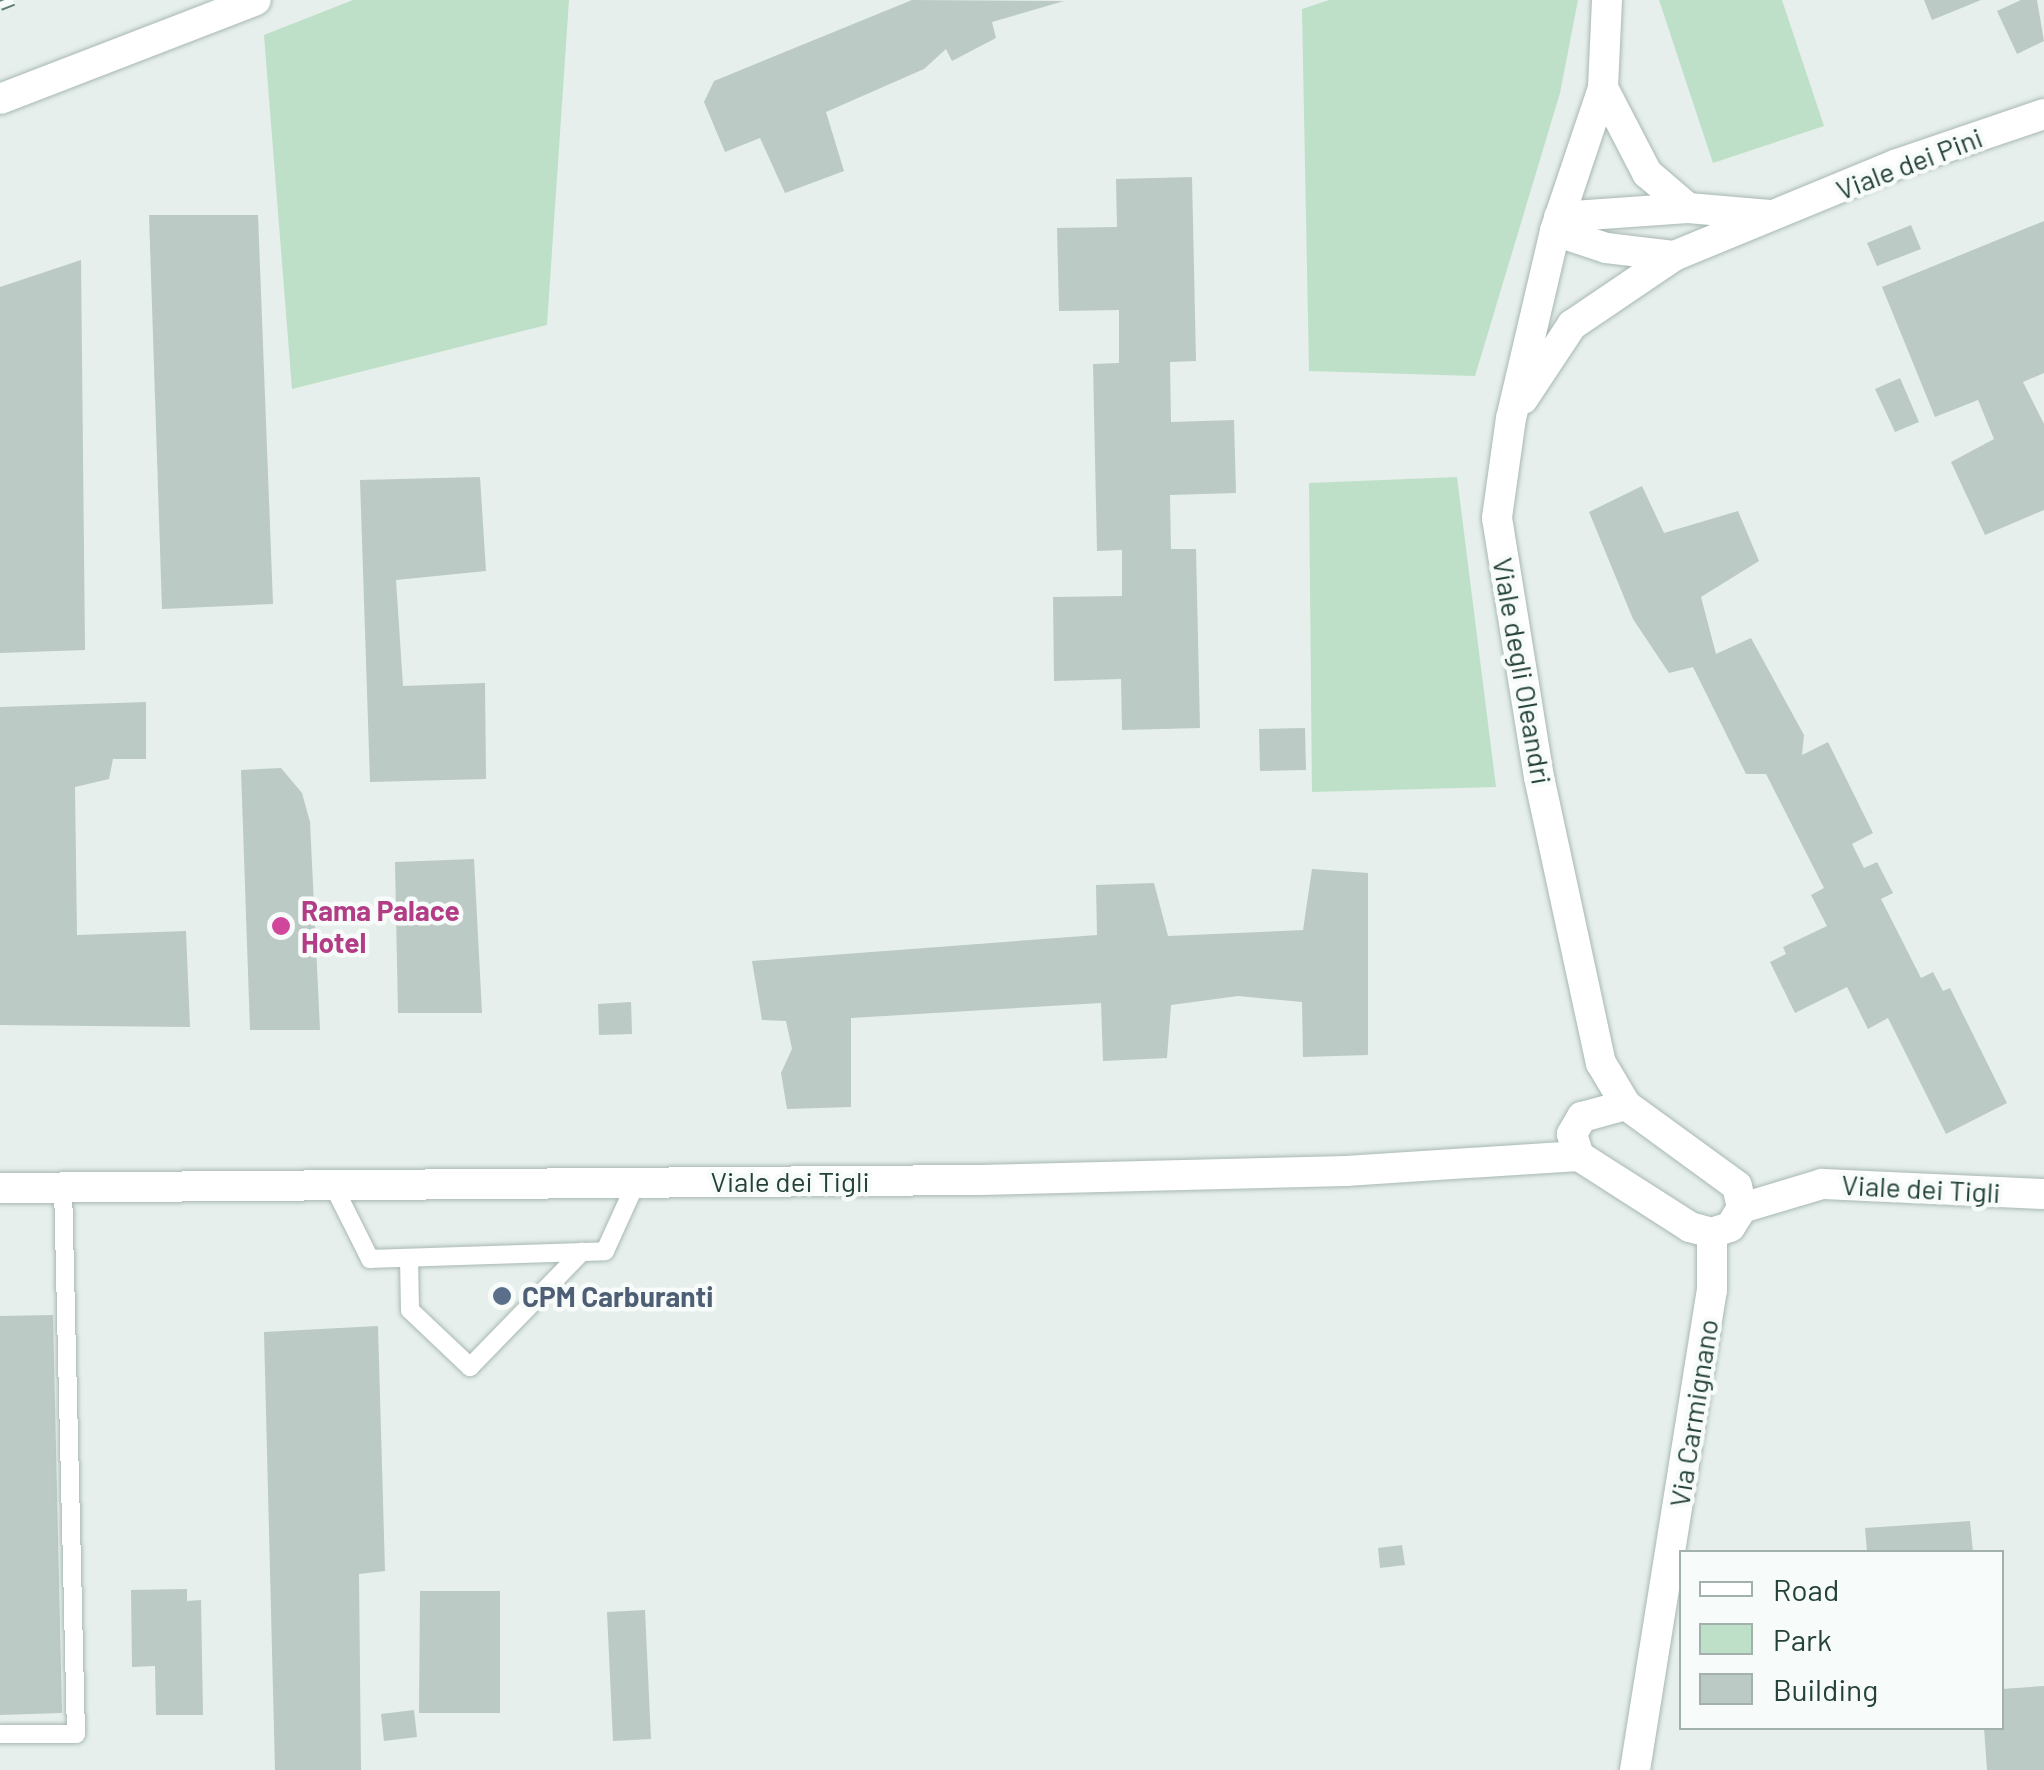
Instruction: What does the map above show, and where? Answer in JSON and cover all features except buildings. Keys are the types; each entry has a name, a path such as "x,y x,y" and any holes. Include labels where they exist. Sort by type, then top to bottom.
{"street":[{"path":"0,99 256,0"},
{"name":"Viale degli Oleandri","path":"1606,0 1603,88 1557,224 1510,418 1497,518 1533,740 1600,1064 1626,1104"},
{"path":"1603,88 1647,173 1688,208"},
{"name":"Viale dei Pini","path":"1510,418 1572,326 1674,256 1897,164 2044,114"},
{"name":"Viale dei Pini","path":"1557,224 1688,208 1775,216"},
{"path":"1557,224 1606,248 1674,256"},
{"path":"1626,1104 1737,1186 1742,1208 1730,1227 1712,1233 1690,1227 1579,1156 1572,1134 1582,1118 1626,1104"},
{"name":"Viale dei Tigli","path":"0,1188 1346,1171 1579,1156"},
{"name":"Viale dei Tigli","path":"1742,1208 1822,1184 2044,1194"},
{"name":"Via Carmignano","path":"1635,1770 1712,1290 1712,1233"}],"lane":[{"path":"333,1186 370,1259 605,1251 636,1182"},
{"path":"0,1734 76,1734 63,1188"},
{"path":"409,1258 410,1310 470,1366 582,1252"}],"green space":[{"path":"353,0 569,0 547,325 292,389 264,35"},
{"path":"1329,0 1578,0 1560,93 1475,376 1309,371 1302,9"},
{"path":"1659,0 1782,0 1824,126 1713,163"},
{"path":"1457,477 1496,787 1312,792 1309,483"}],"railway":[{"path":"0,5 13,0"}],"place":[{"name":"Rama Palace Hotel","path":"281,926"},
{"name":"CPM Carburanti","path":"502,1296"}]}
